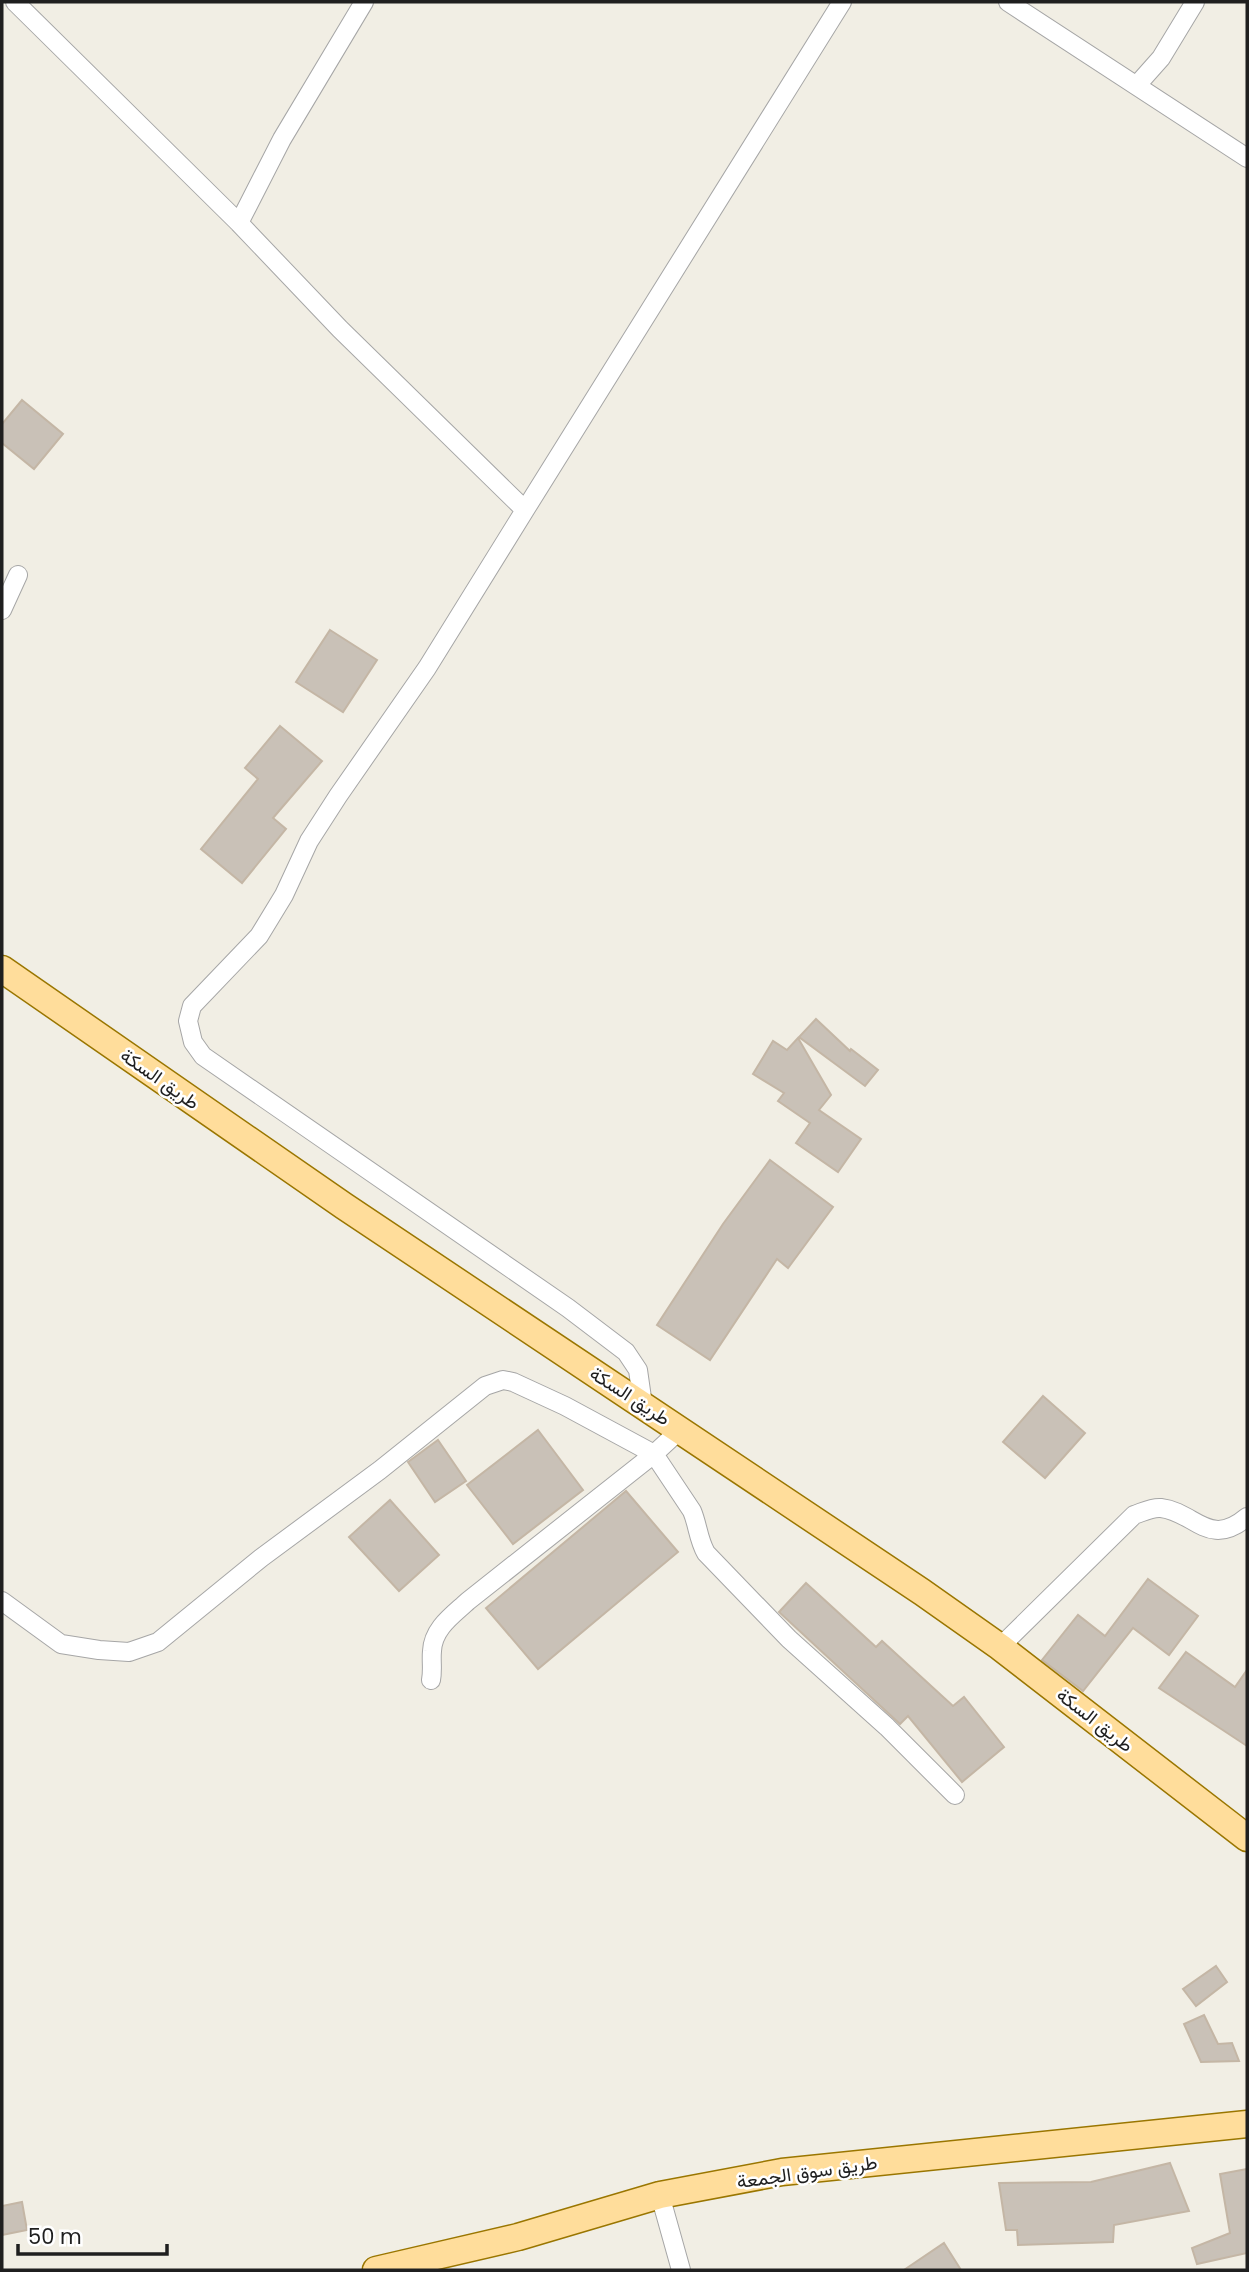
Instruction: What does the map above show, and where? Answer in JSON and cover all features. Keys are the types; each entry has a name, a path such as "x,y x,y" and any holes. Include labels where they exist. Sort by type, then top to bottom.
{"main road":[{"name":"طريق السكة","path":"2,969 344,1206 681,1429 1000,1647 1247,1838"},
{"name":"طريق سوق الجمعة","path":"376,2270 518,2237 660,2195 782,2172 1247,2124"}],"street":[{"path":"15,2 239,223 340,329 525,510"},
{"path":"239,223 282,139 364,2"},
{"path":"643,1405 638,1370 626,1352 568,1308 204,1056 193,1042 188,1021 192,1006 203,992 233,965 259,936 284,895 309,841 439,649 842,2"},
{"path":"1008,2 1247,158"},
{"path":"1137,85 1161,58 1195,2"},
{"path":"2,610 18,575"},
{"path":"2,1601 61,1644 129,1652 159,1642 261,1558 380,1470 485,1386 503,1380 513,1382 565,1406 653,1454 692,1511 700,1543 706,1553 789,1639 887,1727 955,1794"},
{"path":"431,1680 435,1634 446,1621 681,1429"},
{"path":"1000,1647 1134,1515 1162,1508 1200,1526 1223,1530 1237,1526 1247,1517"},
{"path":"660,2195 681,2270"}],"building":[{"path":"22,400 63,434 34,469 2,443 2,424"},
{"path":"330,630 377,660 343,712 296,682"},
{"path":"280,726 322,761 273,818 286,829 242,883 201,849 258,779 245,768"},
{"path":"816,1019 850,1051 851,1049 878,1070 865,1086 799,1037"},
{"path":"798,1038 831,1095 819,1110 861,1139 838,1172 796,1143 810,1123 778,1101 784,1093 753,1074 773,1041 787,1050"},
{"path":"770,1160 833,1207 788,1268 777,1259 710,1360 657,1325 723,1224"},
{"path":"1043,1396 1085,1433 1045,1478 1003,1442"},
{"path":"538,1430 583,1490 513,1544 467,1485"},
{"path":"438,1440 466,1481 435,1502 408,1462"},
{"path":"626,1491 678,1552 538,1669 486,1608"},
{"path":"390,1500 439,1555 399,1591 349,1537"},
{"path":"1148,1579 1198,1616 1169,1655 1133,1628 1083,1691 1042,1660 1078,1615 1105,1636"},
{"path":"806,1583 876,1647 882,1641 953,1706 964,1697 1004,1747 962,1782 908,1716 900,1724 779,1612"},
{"path":"1186,1652 1235,1687 1247,1670 1247,1746 1159,1688"},
{"path":"1216,1966 1227,1982 1196,2006 1183,1989"},
{"path":"1204,2015 1218,2044 1232,2043 1239,2061 1201,2062 1184,2024"},
{"path":"1170,2163 1189,2211 1114,2225 1113,2242 1018,2245 1017,2230 1006,2230 999,2183 1091,2182"},
{"path":"1247,2169 1247,2253 1197,2264 1192,2248 1230,2233 1220,2174"},
{"path":"22,2202 27,2230 2,2235 2,2206"},
{"path":"944,2243 961,2270 904,2270"}]}
